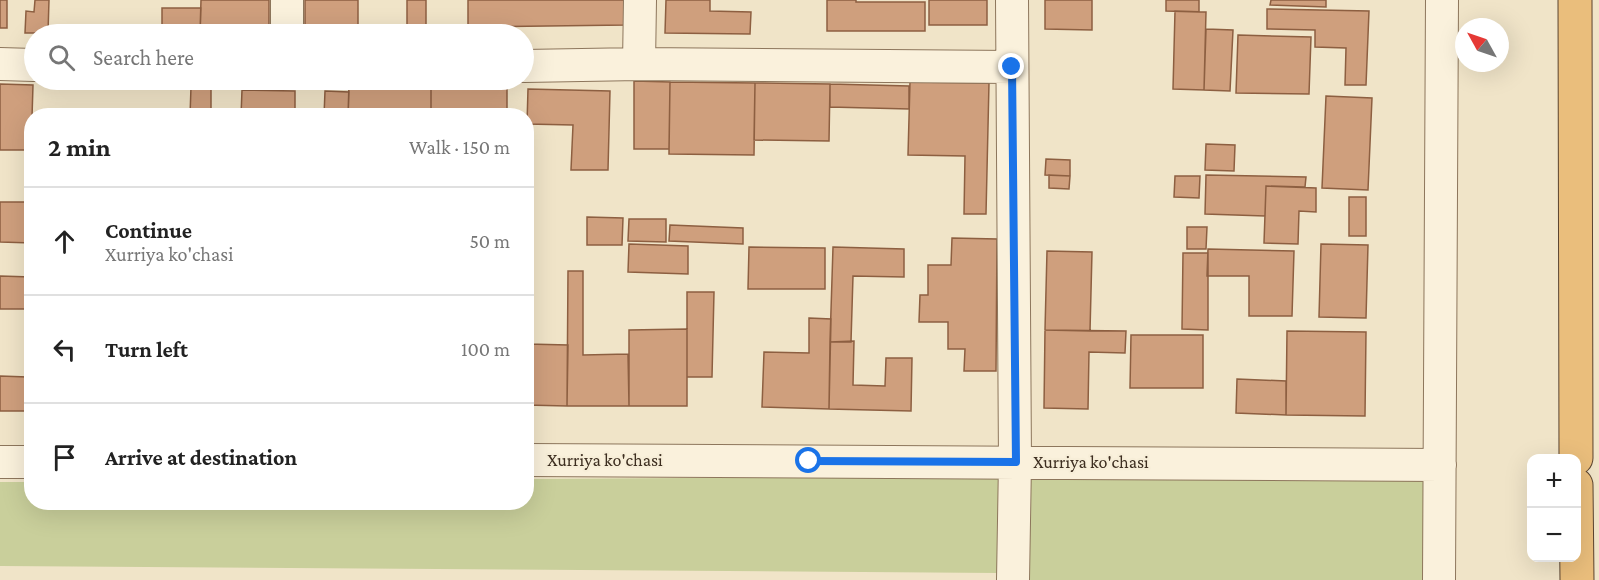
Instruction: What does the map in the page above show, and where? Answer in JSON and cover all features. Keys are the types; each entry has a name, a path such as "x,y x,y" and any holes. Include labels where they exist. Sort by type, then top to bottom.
{"highway":[{"path":"1575,0 1576,454"},
{"path":"1576,508 1577,580"}],"street":[{"path":"287,0 287,24"},
{"path":"639,0 639,64"},
{"path":"1012,0 1016,462 1013,580"},
{"path":"1439,580 1442,0"},
{"path":"0,64 24,65"},
{"path":"534,66 639,64 1012,67"},
{"name":"Xurriya ko'chasi","path":"534,460 1440,465"},
{"path":"0,462 24,462"}],"green space":[{"path":"1001,476 998,573 0,566 0,482 24,482 24,510 534,510 534,479"},
{"path":"1025,477 1431,480 1430,580 1024,580"}],"building":[{"path":"0,0 7,0 7,28 0,28"},
{"path":"35,0 49,0 48,24 25,24 26,11 34,12"},
{"path":"201,0 269,0 269,24 200,24"},
{"path":"305,0 358,0 358,24 305,24"},
{"path":"407,0 426,0 426,24 407,24"},
{"path":"468,0 626,0 626,25 468,24"},
{"path":"666,0 710,0 710,11 751,12 750,34 665,33"},
{"path":"827,0 925,2 925,31 827,31"},
{"path":"929,0 987,0 987,25 929,25"},
{"path":"1045,0 1092,0 1092,30 1045,29"},
{"path":"1166,0 1199,0 1199,12 1166,11"},
{"path":"1271,0 1326,0 1326,7 1270,5"},
{"path":"162,8 201,8 200,24 162,24"},
{"path":"1267,9 1369,11 1366,85 1345,85 1346,48 1315,47 1315,30 1267,29"},
{"path":"1175,11 1206,12 1204,90 1173,89"},
{"path":"1206,29 1233,30 1230,91 1204,90"},
{"path":"1238,35 1311,37 1309,94 1236,93"},
{"path":"634,81 670,82 669,149 634,149"},
{"path":"670,82 755,83 754,155 669,154"},
{"path":"910,82 989,83 986,214 964,214 965,156 908,155"},
{"path":"755,83 830,84 829,141 754,140"},
{"path":"0,84 24,85 24,90 33,90 32,108 24,108 24,150 0,150"},
{"path":"830,84 909,86 909,109 830,107"},
{"path":"191,90 211,90 211,108 190,108"},
{"path":"242,90 295,91 295,108 241,108"},
{"path":"349,90 431,90 431,108 348,108"},
{"path":"431,90 507,90 507,108 431,108"},
{"path":"528,90 610,91 608,170 571,170 573,125 534,124 534,108 527,108"},
{"path":"325,91 349,92 348,108 324,108"},
{"path":"1326,96 1372,98 1368,190 1322,188"},
{"path":"1206,144 1235,145 1234,171 1205,170"},
{"path":"1046,159 1070,160 1070,176 1045,175"},
{"path":"1049,175 1070,176 1069,189 1049,188"},
{"path":"1206,175 1306,177 1305,187 1266,186 1265,216 1205,214"},
{"path":"1175,176 1200,176 1199,198 1174,197"},
{"path":"1266,186 1316,188 1316,212 1299,211 1298,244 1264,243"},
{"path":"1349,197 1366,197 1366,236 1349,236"},
{"path":"0,202 24,202 24,243 0,242"},
{"path":"587,217 623,218 622,245 587,245"},
{"path":"629,219 666,219 666,242 628,241"},
{"path":"670,225 743,228 743,244 669,241"},
{"path":"1187,227 1207,227 1206,249 1187,249"},
{"path":"952,238 997,239 996,371 964,371 965,349 948,349 948,322 919,322 920,295 928,295 928,265 951,265"},
{"path":"629,244 688,246 688,274 628,272"},
{"path":"1321,244 1368,245 1366,318 1319,317"},
{"path":"749,247 825,248 825,289 748,289"},
{"path":"833,247 904,249 904,277 853,276 851,342 830,342"},
{"path":"1208,249 1294,251 1292,316 1249,316 1249,276 1207,276"},
{"path":"1047,251 1092,252 1090,331 1045,330"},
{"path":"1183,253 1208,253 1208,330 1182,329"},
{"path":"568,271 583,271 583,355 628,354 629,406 567,406"},
{"path":"0,276 24,277 24,309 0,309"},
{"path":"687,292 714,292 712,377 687,377"},
{"path":"809,318 831,319 829,409 762,407 764,352 809,353"},
{"path":"687,329 687,406 629,406 629,330"},
{"path":"1045,330 1126,331 1125,353 1089,352 1088,409 1044,408"},
{"path":"1287,331 1366,332 1365,416 1286,415"},
{"path":"1131,335 1203,335 1203,388 1130,388"},
{"path":"854,341 853,385 885,386 886,358 912,358 911,411 829,409 830,342"},
{"path":"534,344 568,345 567,406 534,405"},
{"path":"0,376 24,377 24,411 0,411"},
{"path":"1237,379 1286,381 1286,415 1236,413"}],"route":[{"path":"809,461 1016,462 1012,67"}]}
